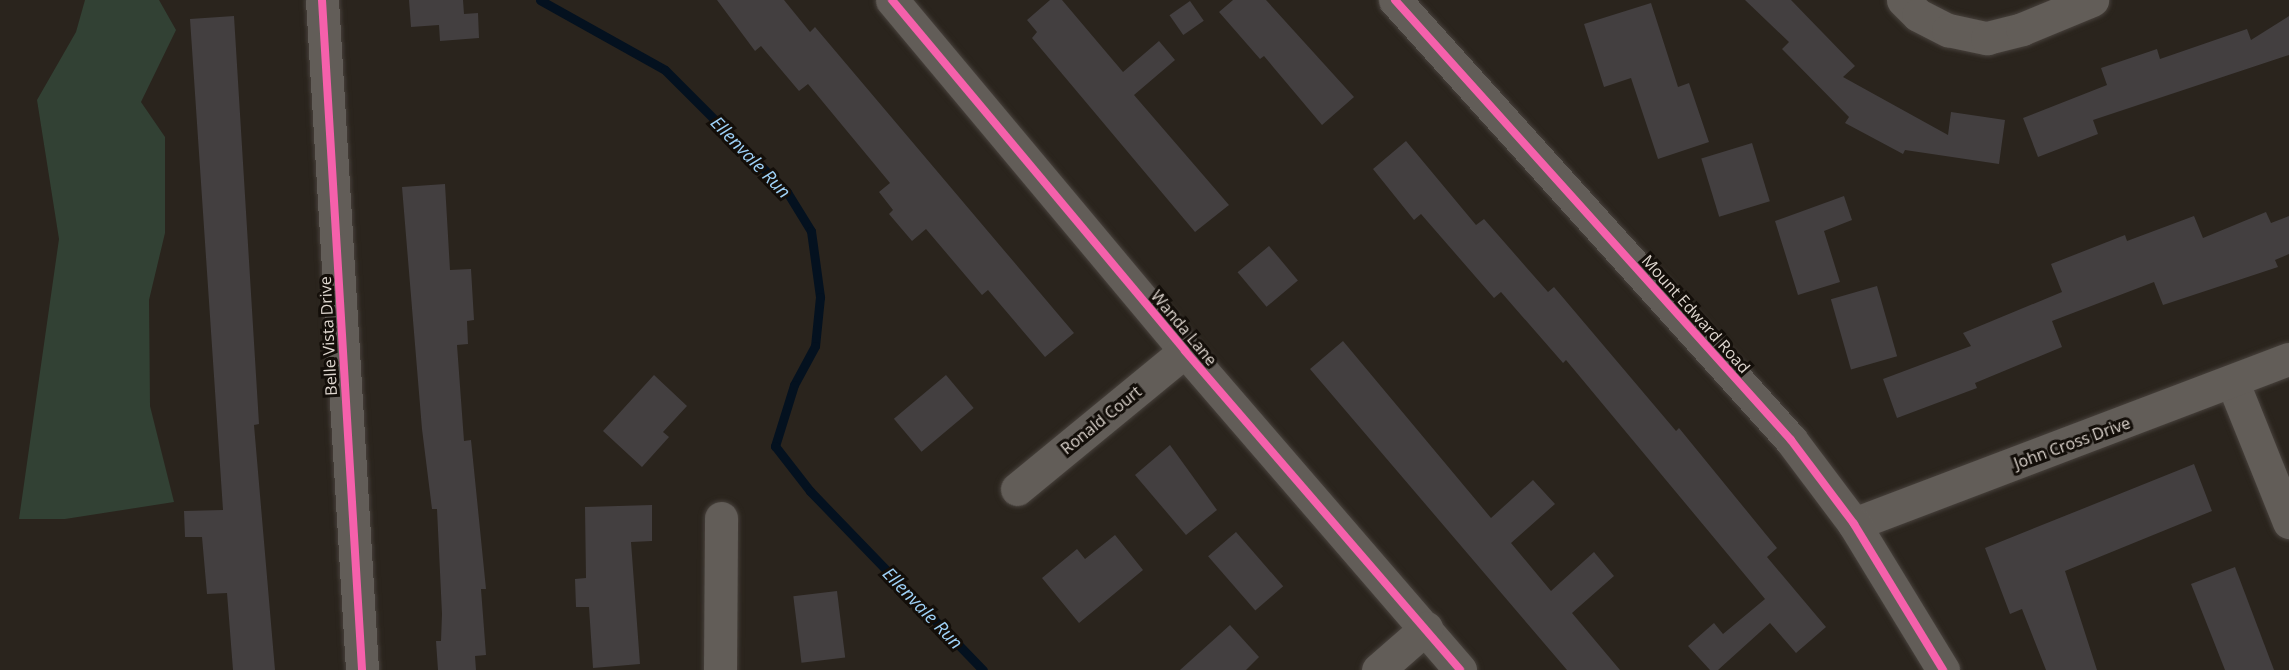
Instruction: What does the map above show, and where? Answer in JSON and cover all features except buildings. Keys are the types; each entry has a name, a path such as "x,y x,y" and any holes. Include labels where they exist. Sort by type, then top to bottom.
{"street":[{"name":"Belle Vista Drive","path":"322,0 362,670"},
{"name":"Wanda Lane","path":"892,0 1185,351 1460,670"},
{"name":"Mount Edward Road","path":"1395,0 1791,440 1854,524 1943,670"},
{"path":"1903,0 1918,15 1948,30 1986,38 2022,29 2092,0"},
{"name":"Ronald Court","path":"1017,489 1185,351"},
{"name":"John Cross Drive","path":"1854,524 2233,383 2289,359"},
{"path":"2233,383 2289,522"},
{"path":"720,670 721,518"},
{"path":"1378,670 1426,628"}],"green space":[{"path":"85,0 159,0 176,30 141,102 165,137 165,233 149,300 150,406 174,502 65,519 19,519 59,239 37,100 76,32"}],"waterway":[{"name":"Ellenvale Run","path":"540,0 665,70 787,192 811,231 820,297 815,346 794,385 775,446 810,491 983,670"}],"cycle path":[{"path":"322,0 362,670"},
{"path":"892,0 1185,351 1460,670"},
{"path":"1395,0 1791,440 1854,524 1943,670"}]}
